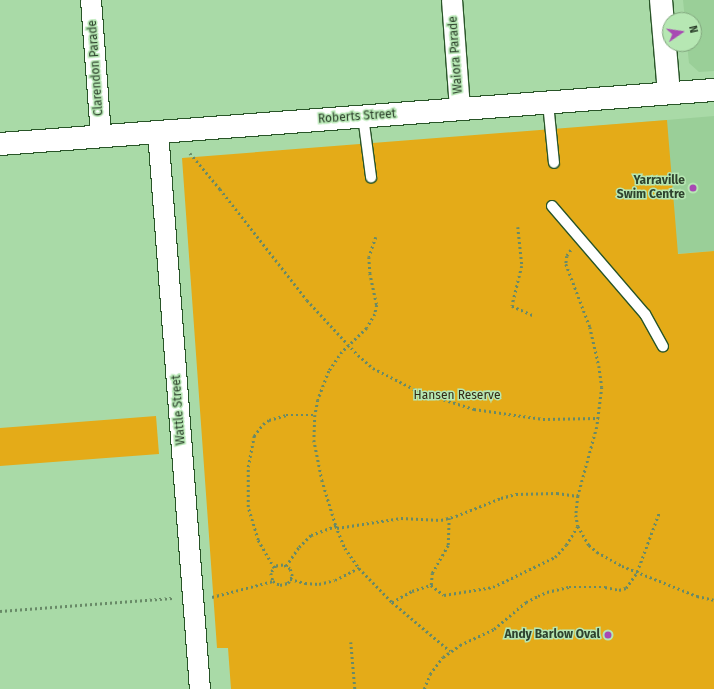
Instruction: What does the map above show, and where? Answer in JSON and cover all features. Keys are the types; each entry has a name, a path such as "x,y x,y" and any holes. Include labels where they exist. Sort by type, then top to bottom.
{"street":[{"name":"Clarendon Parade","path":"91,0 101,136"},
{"name":"Waiora Parade","path":"452,0 460,110"},
{"path":"661,0 669,93"},
{"name":"Roberts Street","path":"0,144 714,90"},
{"name":"Wattle Street","path":"158,131 200,689"}],"lane":[{"path":"548,103 554,163"},
{"path":"363,116 370,177"},
{"path":"552,206 646,314 663,346"}],"path":[{"path":"190,153 220,188 308,300 349,345 373,368 420,392 461,406 543,419 599,418"},
{"path":"518,227 522,266 512,306 534,316"},
{"path":"376,237 369,257 370,273 377,305 375,314 367,328 337,358 329,371 315,415 314,440 322,480 336,527 345,548 359,568 392,602 450,651"},
{"path":"581,240 567,256 566,264 583,308 595,346 602,382 599,418 578,496 576,515 578,526 589,545 597,552 636,572 697,596 714,600"},
{"path":"274,568 258,540 248,507 248,467 252,443 258,430 269,420 286,415 315,415"},
{"path":"286,566 299,547 311,535 336,527 401,518 441,520 516,494 557,493 578,496"},
{"path":"424,689 435,666 450,651 494,629 526,602 547,592 580,587 622,590 630,585 659,512"},
{"path":"431,585 432,573 448,545 449,518"},
{"path":"431,585 444,595 493,587 555,557 566,545 578,526"},
{"path":"208,596 213,597 273,581 280,585 288,583 292,576 290,569 283,564 276,566 271,573 273,581"},
{"path":"290,579 306,583 319,584 335,580 359,568"},
{"path":"392,602 412,591 431,585"},
{"path":"0,611 172,598"},
{"path":"351,642 355,689"}],"shaded area":[{"path":"683,0 714,0 714,71 699,72 689,63 688,52 702,52 702,12 684,12"},
{"path":"714,116 714,251 622,258 584,127"}],"green space":[{"name":"Hansen Reserve","path":"667,120 678,254 714,251 714,689 231,689 228,648 217,648 182,158"},
{"path":"156,416 159,454 0,466 0,428"}],"place":[{"name":"Yarraville Swim Centre","path":"693,188"},
{"name":"Andy Barlow Oval","path":"608,635"}]}
